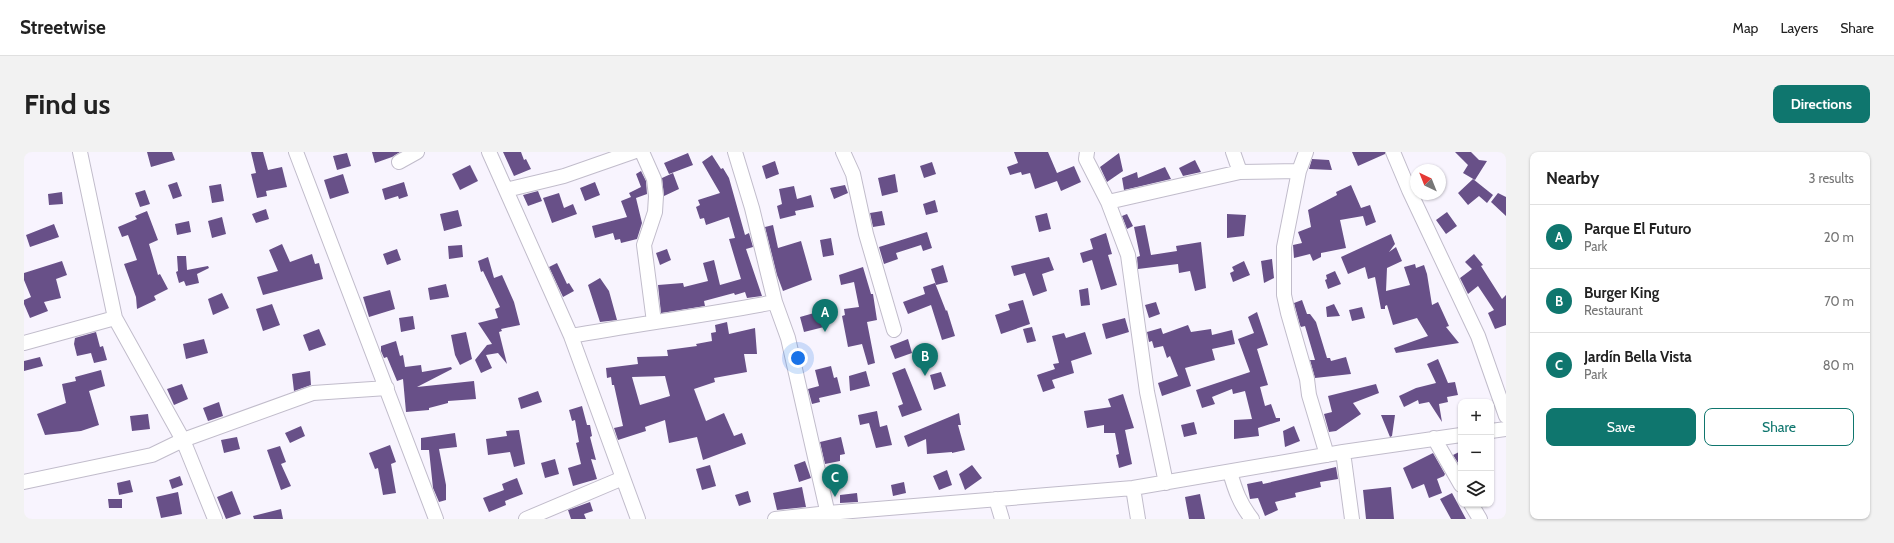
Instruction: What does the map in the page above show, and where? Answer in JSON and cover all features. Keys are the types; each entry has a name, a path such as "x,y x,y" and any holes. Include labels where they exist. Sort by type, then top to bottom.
{"street":[{"path":"80,152 115,318 183,440 215,519"},
{"path":"296,152 436,519"},
{"path":"399,162 417,152"},
{"path":"488,152 571,336 638,519"},
{"path":"642,152 654,178 656,196 655,212 644,245 654,322"},
{"path":"735,152 752,208 776,302 788,338 828,516"},
{"path":"843,152 853,174 866,234 894,330"},
{"path":"1087,152 1086,159 1108,202 1128,255 1147,392 1166,483"},
{"path":"1233,152 1240,172"},
{"path":"1306,152 1299,171 1284,247 1284,295 1307,379 1309,396 1327,455"},
{"path":"1393,152 1409,190 1478,336 1506,416"},
{"path":"506,190 564,176 628,153"},
{"path":"1108,202 1240,172 1299,171"},
{"path":"571,336 654,322 705,316 776,302"},
{"path":"24,343 115,318"},
{"path":"24,482 140,459 183,440 313,393 387,388"},
{"path":"1494,431 1506,429"},
{"path":"775,519 828,516 996,499 1133,488 1343,452 1458,435"},
{"path":"1434,438 1458,480"},
{"path":"1343,452 1352,519"},
{"path":"1230,472 1236,494 1242,506 1252,519"},
{"path":"526,519 623,478"},
{"path":"1133,488 1138,519"},
{"path":"996,499 1002,519"},
{"path":"1474,507 1480,519"}],"building":[{"path":"147,152 172,152 175,160 151,167"},
{"path":"251,152 263,152 268,170 282,167 287,187 266,191 267,196 257,198 251,174 256,173"},
{"path":"372,152 400,152 392,157 375,163"},
{"path":"503,152 521,152 524,160 526,159 531,169 514,176"},
{"path":"1014,152 1048,152 1057,173 1074,166 1081,182 1061,191 1057,181 1035,189 1030,173 1022,175 1021,172 1010,175 1007,167 1018,163"},
{"path":"1352,152 1385,152 1385,154 1358,166"},
{"path":"1455,152 1471,152 1479,160 1487,161 1475,180 1463,173 1468,165"},
{"path":"347,153 351,166 337,170 333,156"},
{"path":"688,153 693,165 669,174 664,163"},
{"path":"1119,153 1123,171 1107,182 1100,167"},
{"path":"712,155 729,178 745,235 749,233 753,247 746,249 762,296 747,298 745,292 735,295 734,293 704,301 705,306 661,313 658,285 683,283 684,287 708,281 703,263 714,260 720,285 741,279 729,239 735,238 729,217 706,225 704,218 700,219 696,207 700,205 698,200 720,193 702,162"},
{"path":"1312,159 1329,160 1332,170 1309,169"},
{"path":"1195,160 1201,172 1183,176 1179,168"},
{"path":"775,161 779,174 766,179 762,166"},
{"path":"932,162 936,174 924,178 920,166"},
{"path":"470,165 478,181 460,190 452,174"},
{"path":"1165,167 1171,179 1124,190 1122,178 1137,172 1138,178"},
{"path":"641,171 646,181 647,194 636,198 642,223 637,239 621,243 620,239 615,240 613,233 595,238 592,226 627,217 621,201 631,197 629,193 641,187 636,174"},
{"path":"673,173 679,189 664,196 662,178"},
{"path":"343,174 349,193 330,199 324,180"},
{"path":"895,174 898,192 882,196 878,178"},
{"path":"1473,179 1493,195 1487,203 1479,196 1468,205 1458,193"},
{"path":"177,182 182,196 173,199 168,185"},
{"path":"404,182 408,196 399,199 398,196 385,200 382,189"},
{"path":"595,182 600,195 585,201 580,188"},
{"path":"221,184 224,201 212,203 209,186"},
{"path":"845,185 848,193 834,199 830,188"},
{"path":"1351,185 1361,208 1370,205 1376,222 1366,226 1363,216 1340,220 1346,248 1321,253 1321,257 1313,261 1310,254 1294,258 1293,245 1302,243 1298,232 1311,227 1308,210 1337,195 1336,192"},
{"path":"794,186 797,199 811,195 814,207 795,211 796,215 780,219 777,206 782,204 779,189"},
{"path":"145,190 150,204 140,207 135,193"},
{"path":"538,191 542,201 528,206 523,195"},
{"path":"62,192 63,204 49,205 48,194"},
{"path":"559,193 564,208 573,204 577,214 552,223 543,198"},
{"path":"1498,193 1506,197 1506,216 1491,202"},
{"path":"935,200 938,212 926,215 923,204"},
{"path":"266,209 269,219 256,223 252,214"},
{"path":"458,210 462,226 444,231 440,214"},
{"path":"147,211 158,240 149,244 158,275 160,274 168,289 154,296 156,300 137,309 136,297 124,264 137,260 128,235 122,237 118,227 137,219 135,216"},
{"path":"882,211 885,225 873,227 870,213"},
{"path":"1447,212 1457,226 1446,234 1436,220"},
{"path":"1047,213 1051,229 1039,232 1035,216"},
{"path":"1127,214 1133,226 1127,229 1122,216"},
{"path":"1227,214 1246,215 1244,236 1227,238"},
{"path":"222,217 226,234 212,238 208,221"},
{"path":"189,221 191,232 177,235 175,224"},
{"path":"54,224 59,237 30,247 26,235"},
{"path":"773,225 778,248 801,241 812,280 783,291 777,275 765,227"},
{"path":"1145,225 1151,255 1177,251 1176,246 1201,242 1206,288 1195,291 1190,271 1179,273 1178,264 1138,269 1137,257 1140,256 1134,227"},
{"path":"927,232 932,248 923,251 921,245 896,253 898,259 884,264 879,247"},
{"path":"1106,233 1112,254 1108,255 1117,285 1101,290 1092,260 1083,263 1080,253 1093,249 1090,239"},
{"path":"1391,234 1395,244 1389,252 1396,247 1402,261 1387,268 1386,291 1410,285 1404,267 1415,264 1416,268 1424,265 1432,305 1438,302 1449,326 1446,327 1459,343 1396,353 1394,348 1428,336 1417,318 1393,325 1387,305 1385,306 1385,309 1381,309 1375,277 1368,279 1365,267 1348,274 1341,257"},
{"path":"831,238 834,255 823,257 820,240"},
{"path":"282,244 290,262 312,254 315,264 319,263 323,279 263,295 257,277 278,271 269,250"},
{"path":"462,245 463,257 449,259 448,246"},
{"path":"397,249 401,260 387,265 383,254"},
{"path":"667,249 671,260 660,265 656,253"},
{"path":"1474,254 1483,265 1481,266 1502,299 1506,295 1506,325 1495,329 1488,313 1494,310 1478,286 1468,294 1460,278 1472,269 1465,262"},
{"path":"177,256 186,256 187,270 208,266 209,268 197,274 199,283 186,286 184,281 179,283 176,272 178,271"},
{"path":"488,257 494,278 502,275 514,302 520,325 501,329 502,331 499,332 507,364 498,353 486,355 492,368 481,373 475,360 487,345 492,344 478,323 498,318 495,309 500,307 483,271 481,272 478,261"},
{"path":"1049,257 1054,270 1042,274 1047,291 1033,296 1025,273 1014,276 1011,266"},
{"path":"1272,259 1274,278 1264,283 1261,261"},
{"path":"62,261 67,275 56,279 61,298 44,302 48,311 30,318 24,304 24,300 31,297 24,280 24,273"},
{"path":"1244,261 1250,275 1233,282 1230,273 1234,271 1232,267"},
{"path":"557,263 567,284 569,283 574,291 563,297 549,267"},
{"path":"943,265 948,282 936,285 931,269"},
{"path":"863,267 871,294 873,294 877,320 867,322 875,363 868,365 862,344 848,347 842,316 845,315 844,309 859,307 854,282 841,285 839,275"},
{"path":"1335,271 1341,284 1328,289 1325,280 1327,279 1326,275"},
{"path":"600,278 609,291 617,320 600,322 588,285"},
{"path":"935,283 946,311 947,310 955,336 942,340 931,305 908,314 903,302 925,294 923,287"},
{"path":"446,284 449,297 430,300 428,288"},
{"path":"1088,288 1090,305 1081,306 1079,290"},
{"path":"390,290 395,309 369,317 363,297"},
{"path":"222,293 229,308 213,315 208,299"},
{"path":"1023,300 1030,324 1001,334 995,315 1010,310 1008,304"},
{"path":"1302,300 1307,314 1310,314 1316,322 1327,358 1330,358 1331,361 1346,357 1351,374 1315,378 1310,360 1315,360 1305,326 1301,327 1300,325 1294,303"},
{"path":"1156,302 1160,314 1149,318 1145,305"},
{"path":"272,304 280,325 263,331 256,309"},
{"path":"1334,304 1340,316 1327,317 1326,307"},
{"path":"1362,307 1365,318 1352,321 1349,310"},
{"path":"821,311 824,327 804,332 800,317"},
{"path":"1257,312 1268,345 1257,349 1268,385 1260,387 1265,406 1271,404 1276,418 1280,418 1280,421 1258,428 1259,436 1234,439 1234,420 1252,419 1245,391 1233,394 1232,389 1212,397 1215,404 1202,408 1196,390 1250,372 1238,339 1254,333 1248,317"},
{"path":"413,316 415,329 401,332 399,318"},
{"path":"1125,318 1129,332 1106,339 1102,324"},
{"path":"727,322 729,334 755,328 757,354 744,354 747,372 714,378 715,382 694,389 706,421 724,413 734,436 742,433 746,444 703,460 697,437 669,443 665,420 645,427 646,431 618,440 614,428 623,426 614,385 612,385 611,377 607,378 606,368 638,364 637,357 668,356 667,350 697,346 696,344 712,341 711,333 716,332 715,325","holes":["665,376 670,396 640,405 632,377"]},
{"path":"1188,325 1191,332 1211,329 1212,335 1232,330 1235,344 1212,349 1215,360 1185,368 1191,386 1162,396 1158,383 1178,376 1170,356 1167,358 1163,346 1154,348 1152,341 1149,342 1147,332 1161,328 1163,334"},
{"path":"1032,327 1036,341 1027,343 1023,329"},
{"path":"319,329 326,345 309,351 303,335"},
{"path":"96,332 100,347 103,346 107,360 94,363 91,353 77,356 74,344 75,338"},
{"path":"466,332 472,359 460,365 455,355 451,335"},
{"path":"1085,332 1092,354 1071,361 1074,373 1052,380 1055,388 1043,392 1037,375 1055,369 1053,364 1059,363 1052,336 1064,333 1066,338"},
{"path":"204,339 208,353 186,359 183,344"},
{"path":"908,339 912,353 895,359 890,346"},
{"path":"396,341 400,356 403,355 405,367 421,365 422,372 451,367 452,369 417,387 474,381 476,399 448,401 448,403 429,408 429,410 406,412 403,379 397,381 387,357 384,358 381,351 381,346"},
{"path":"40,357 43,366 24,371 24,361"},
{"path":"1438,359 1448,383 1455,382 1458,395 1447,397 1448,402 1439,404 1442,422 1429,402 1419,404 1418,400 1404,407 1399,396 1416,388 1436,383 1427,364"},
{"path":"831,366 834,378 837,377 841,393 819,398 820,402 812,404 808,389 819,386 815,370"},
{"path":"905,368 922,410 902,417 898,406 903,404 892,373"},
{"path":"101,370 105,386 89,391 99,425 81,431 45,435 37,414 66,403 62,384 76,381 75,377"},
{"path":"310,371 311,385 294,391 292,374"},
{"path":"866,371 870,386 850,391 849,376"},
{"path":"941,372 946,386 934,390 930,375"},
{"path":"182,384 188,399 174,405 167,389"},
{"path":"1376,384 1379,393 1353,403 1361,414 1336,431 1329,432 1324,414 1332,412 1328,396"},
{"path":"538,391 542,402 521,409 518,398"},
{"path":"1123,394 1134,428 1125,430 1132,464 1119,468 1116,455 1119,454 1115,433 1104,433 1104,425 1087,428 1084,411 1111,407 1108,399"},
{"path":"219,402 223,416 208,421 203,408"},
{"path":"582,406 587,425 590,425 592,436 590,437 596,460 591,459 597,479 573,486 568,468 581,464 576,443 579,442 575,420 572,421 569,410"},
{"path":"877,411 880,427 887,425 892,445 876,448 869,423 860,425 858,415"},
{"path":"959,413 961,425 958,425 965,450 952,453 927,454 926,439 908,447 904,436"},
{"path":"148,414 150,429 132,431 130,416"},
{"path":"1381,415 1395,415 1392,436 1390,437"},
{"path":"1194,422 1197,434 1184,437 1181,425"},
{"path":"301,426 305,436 290,443 285,433"},
{"path":"1294,426 1300,441 1285,447 1283,431"},
{"path":"519,430 525,464 514,467 510,452 488,455 486,439 507,436 506,431"},
{"path":"455,433 457,447 439,449 446,485 446,500 439,502 433,488 429,450 421,450 421,438"},
{"path":"237,437 240,449 224,453 221,440"},
{"path":"841,437 845,454 840,455 840,461 825,464 820,442"},
{"path":"390,445 396,462 391,464 396,493 383,495 378,468 375,469 369,453"},
{"path":"280,446 286,462 281,464 291,486 281,490 267,450"},
{"path":"1458,452 1458,463 1453,455"},
{"path":"1433,453 1445,474 1437,479 1442,493 1429,498 1424,484 1412,489 1403,468"},
{"path":"555,459 559,474 545,478 541,463"},
{"path":"805,461 811,478 799,482 794,465"},
{"path":"710,465 716,486 702,490 696,469"},
{"path":"972,465 982,478 965,490 959,474"},
{"path":"1336,467 1338,479 1320,482 1321,487 1295,493 1296,497 1275,502 1278,510 1265,516 1258,498 1250,499 1247,484 1262,481 1263,484"},
{"path":"947,470 952,485 939,490 933,476"},
{"path":"180,476 183,485 172,489 169,480"},
{"path":"517,478 523,494 505,501 506,505 489,512 483,498 504,490 502,484"},
{"path":"130,480 133,492 119,495 117,483"},
{"path":"904,482 906,493 893,496 891,485"},
{"path":"802,487 806,507 777,510 773,493"},
{"path":"1391,487 1394,519 1366,519 1363,490"},
{"path":"232,491 241,514 226,519 217,497"},
{"path":"748,491 751,502 739,506 735,495"},
{"path":"178,492 182,514 161,518 156,497"},
{"path":"857,493 858,502 840,503 840,495"},
{"path":"1452,493 1458,507 1460,507 1466,519 1451,519 1440,499"},
{"path":"1200,494 1205,519 1189,519 1185,497"},
{"path":"108,499 122,499 122,508 109,508"},
{"path":"590,502 593,511 584,514 586,519 571,519 568,510"},
{"path":"281,509 283,519 254,519 253,516"}],"place":[{"name":"Parque El Futuro","path":"825,332"},
{"name":"Burger King","path":"925,376"},
{"name":"Jardín Bella Vista","path":"835,497"}]}
